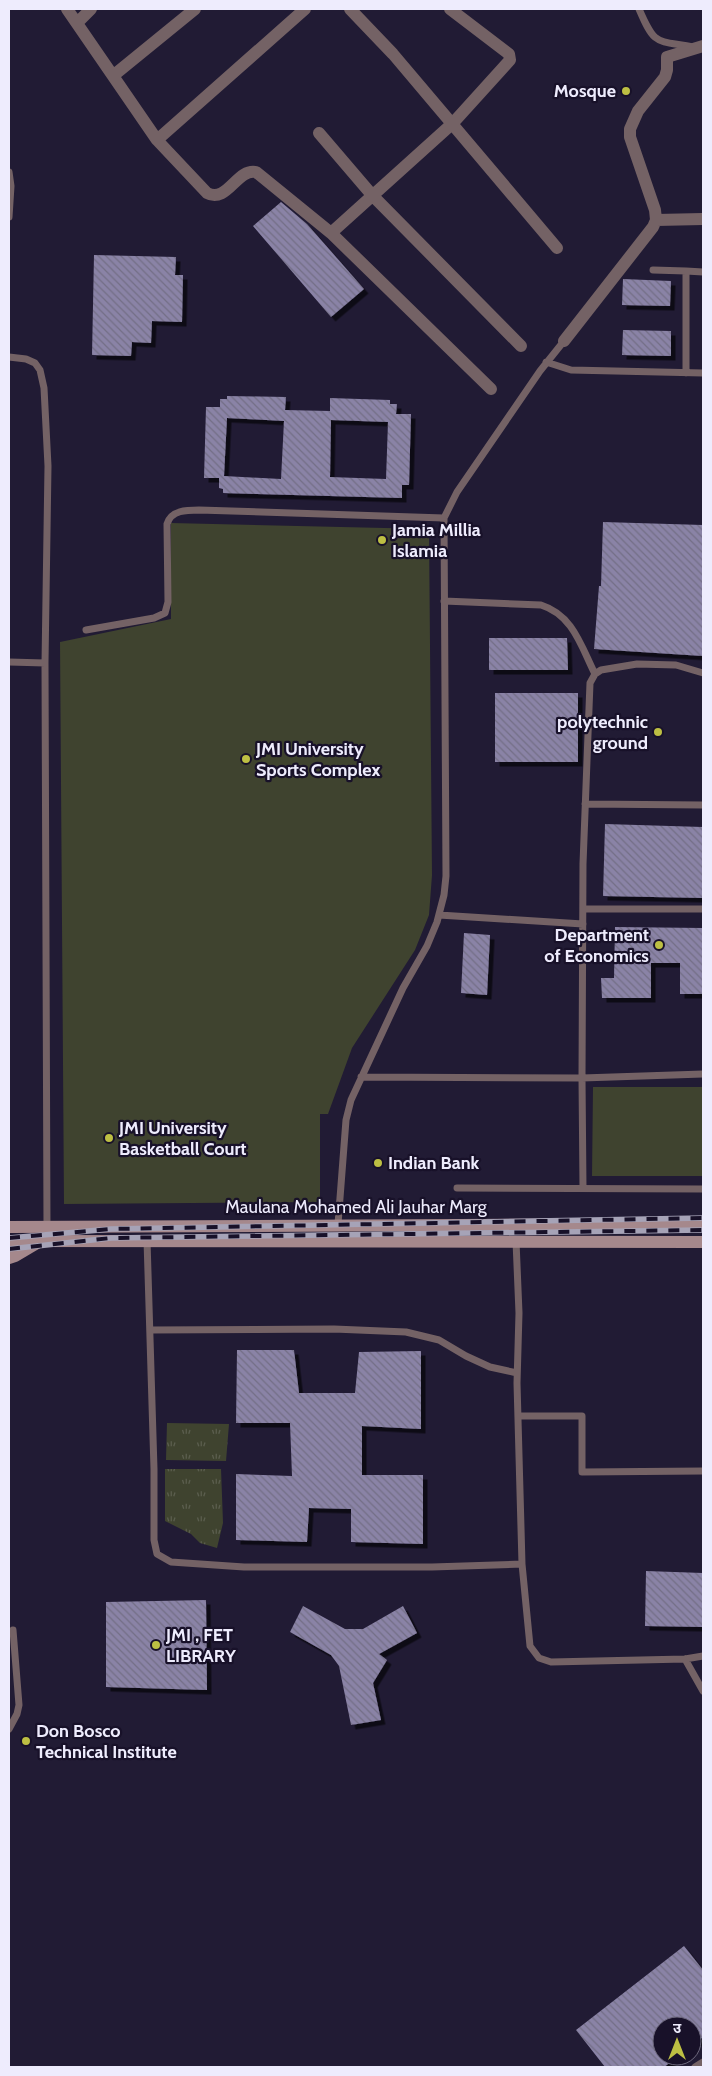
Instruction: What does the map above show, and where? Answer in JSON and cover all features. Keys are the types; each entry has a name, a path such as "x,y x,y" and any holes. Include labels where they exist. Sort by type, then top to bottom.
{"main road":[{"name":"Maulana Mohamed Ali Jauhar Marg","path":"9,1227 338,1224 703,1224"},
{"path":"647,1242 648,1224"},
{"path":"9,1258 42,1240 44,1227"},
{"name":"Maulana Mohamed Ali Jauhar Marg","path":"9,1241 703,1242"}],"street":[{"path":"67,9 158,140 209,195 220,195 246,172 254,172 331,233 491,389"},
{"path":"77,23 91,9"},
{"path":"114,75 195,9"},
{"path":"158,140 305,9"},
{"path":"350,9 394,54 557,248"},
{"path":"331,233 453,123 511,57 450,9"},
{"path":"564,340 653,227 656,220 655,210 630,137 630,129 638,111 665,77 667,70 666,57 702,47"},
{"path":"319,133 372,195 522,346"},
{"path":"656,220 703,219"}],"lane":[{"path":"639,9 649,31 657,40 702,47"},
{"path":"9,172 11,186 9,217"},
{"path":"653,270 703,272"},
{"path":"686,271 686,373"},
{"path":"338,1224 346,1120 350,1100 403,988 428,946 444,895 446,876 444,518 457,492 546,362 564,340"},
{"path":"9,357 26,359 35,363 40,370 44,388 48,466 45,663 44,1227"},
{"path":"546,362 571,370 703,373"},
{"path":"86,630 154,618 165,613 168,602 167,524 176,513 187,510 199,510 444,518"},
{"path":"444,601 541,605 551,608 566,618 595,674"},
{"path":"9,662 45,663"},
{"path":"583,1188 583,909 590,682 595,674 602,670 621,666 676,665 703,673"},
{"path":"586,804 703,805"},
{"path":"583,909 703,909"},
{"path":"439,915 583,924"},
{"path":"361,1077 582,1078 703,1074"},
{"path":"458,1188 703,1188"},
{"path":"147,1240 154,1540 155,1550 162,1559 171,1562 244,1567 423,1568 522,1564"},
{"path":"516,1242 519,1313 517,1372 522,1564 529,1639 533,1650 539,1658 551,1662 685,1659 703,1656"},
{"path":"150,1330 334,1329 406,1332 426,1335 439,1340 466,1356 490,1367 517,1372"},
{"path":"518,1416 582,1416 582,1472 703,1471"},
{"path":"9,1729 17,1714 20,1693 13,1630"},
{"path":"685,1659 703,1691"},
{"path":"695,2067 703,2062"}],"green space":[{"name":"JMI University Sports Complex","path":"171,523 429,529 432,875 429,915 415,950 352,1048 328,1114 320,1114 320,1202 64,1204 60,642 171,619"},
{"path":"593,1087 703,1087 703,1176 592,1176"},
{"path":"167,1423 229,1424 226,1461 166,1460"},
{"path":"165,1469 221,1469 223,1523 217,1548 200,1543 191,1534 165,1521"}],"building":[{"path":"281,202 307,224 364,289 331,317 253,226"},
{"path":"94,255 176,257 175,275 183,275 182,322 152,321 151,343 132,342 131,356 92,355"},
{"path":"623,279 671,281 670,306 622,305"},
{"path":"623,330 671,331 671,356 622,355"},
{"path":"227,396 286,397 285,410 330,411 330,398 390,400 390,404 397,404 396,414 411,414 409,485 402,485 402,498 223,493 223,489 219,488 219,478 204,478 206,407 220,407 220,399 227,399","holes":["227,418 284,421 281,479 224,476","331,420 388,422 386,479 330,477"]},
{"path":"603,522 703,525 703,656 594,649 599,586 601,586"},
{"path":"489,638 567,638 568,670 489,670"},
{"path":"495,693 578,693 578,762 495,762"},
{"path":"605,824 703,827 703,898 603,896"},
{"path":"615,927 703,928 703,994 680,994 680,963 651,963 651,998 602,998 601,978 614,978"},
{"path":"464,933 490,935 487,995 461,993"},
{"path":"237,1350 294,1350 299,1393 355,1393 359,1352 421,1351 421,1429 362,1426 362,1475 423,1475 423,1544 351,1542 351,1509 309,1508 307,1542 236,1540 236,1474 292,1476 290,1423 236,1423"},
{"path":"646,1571 703,1573 703,1627 645,1626"},
{"name":"JMI , FET LIBRARY","path":"206,1600 207,1690 106,1687 106,1602"},
{"path":"303,1606 345,1629 363,1629 403,1606 417,1633 379,1654 387,1660 373,1683 381,1720 351,1725 339,1666 331,1655 290,1632"},
{"path":"684,1946 703,1970 703,2037 702,2016 652,2016 652,2066 665,2066 664,2067 605,2067 576,2030"}],"railway":[{"path":"9,1238 111,1229 703,1218"},
{"path":"9,1249 111,1238 703,1230"}],"place":[{"name":"Mosque","path":"626,91"},
{"name":"Jamia Millia Islamia","path":"382,540"},
{"name":"polytechnic ground","path":"658,732"},
{"name":"JMI University Sports Complex","path":"246,759"},
{"name":"Department of Economics","path":"659,945"},
{"name":"JMI University Basketball Court","path":"109,1138"},
{"name":"Indian Bank","path":"378,1163"},
{"name":"JMI , FET LIBRARY","path":"156,1645"},
{"name":"Don Bosco Technical Institute","path":"26,1741"}]}
